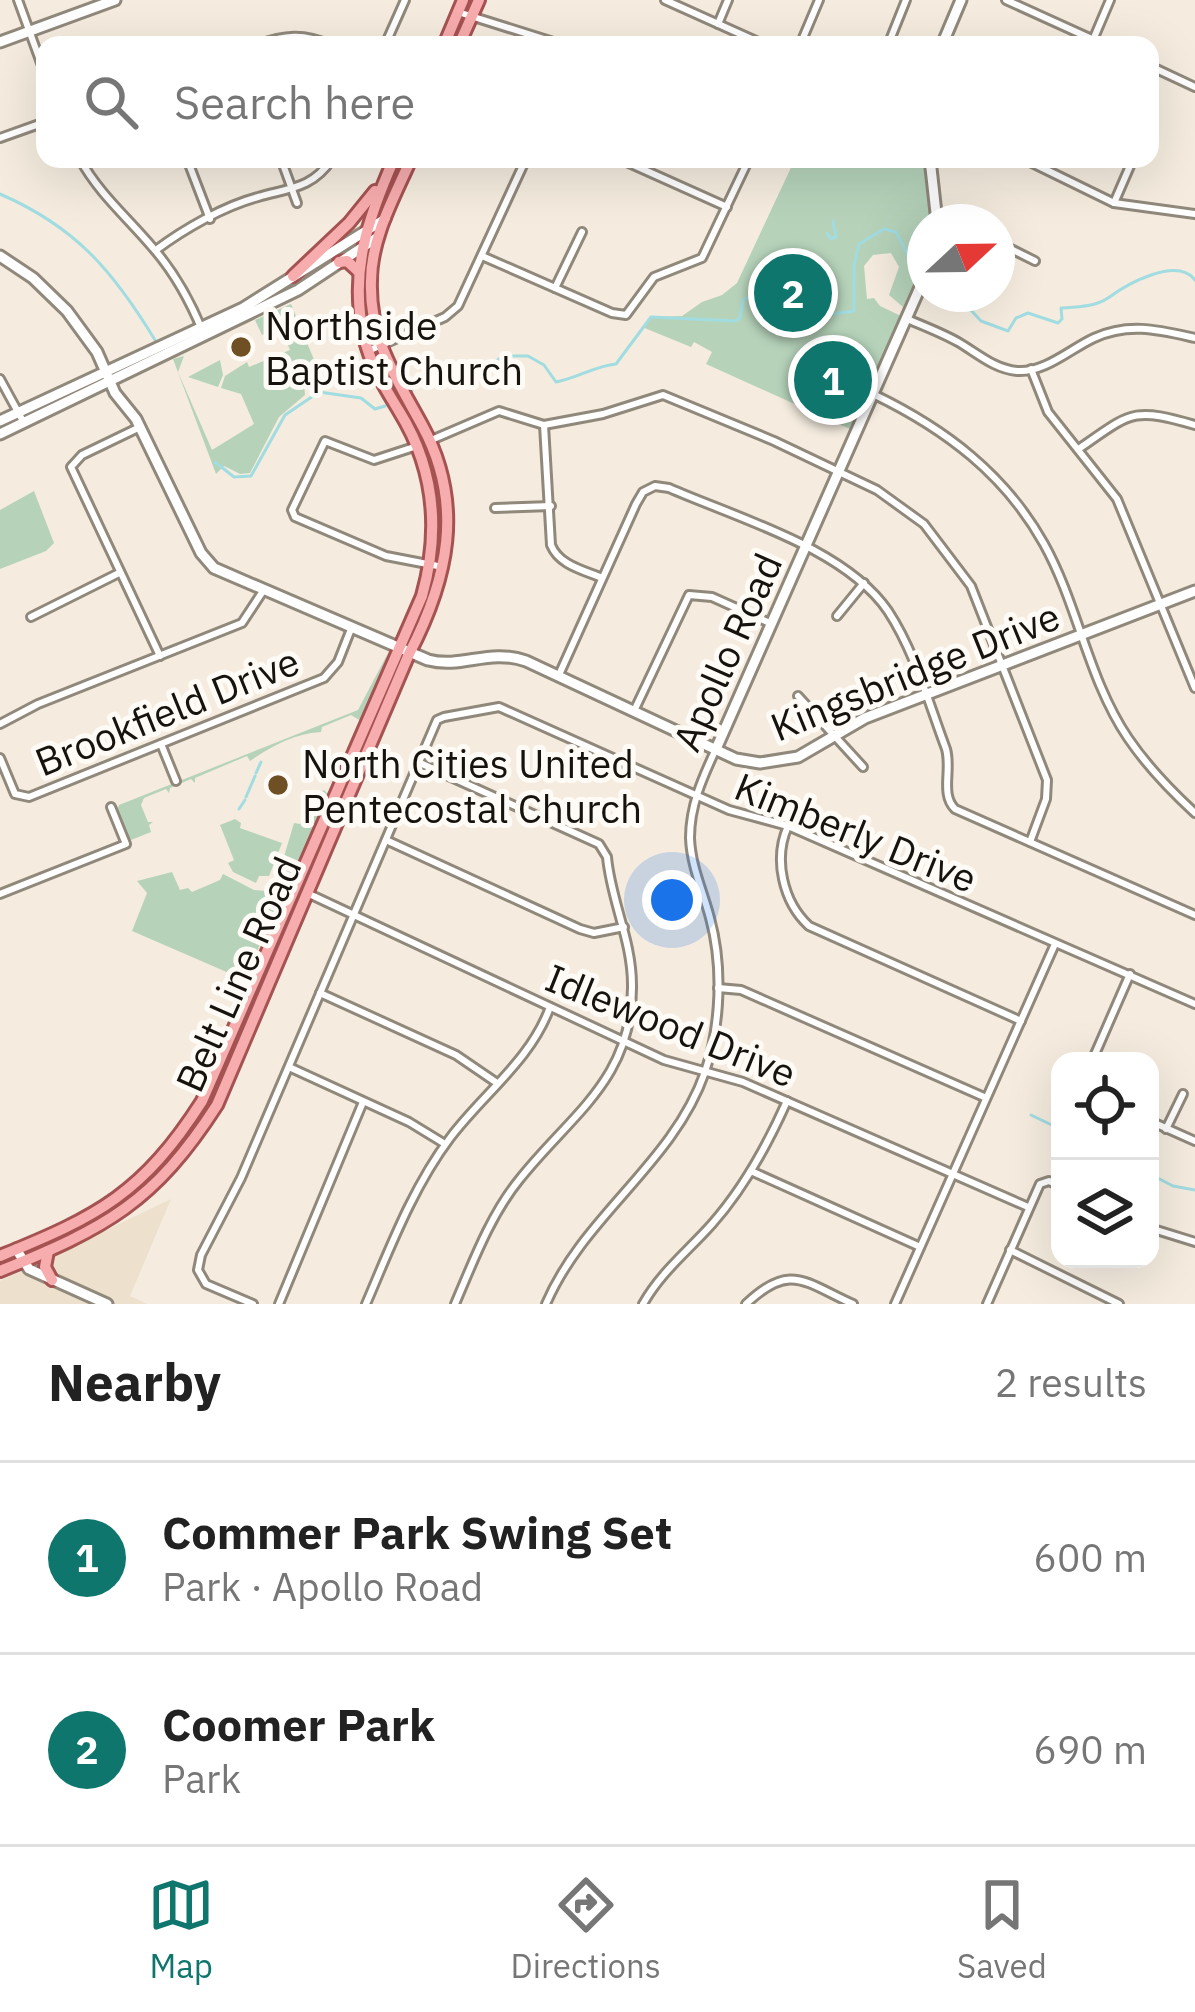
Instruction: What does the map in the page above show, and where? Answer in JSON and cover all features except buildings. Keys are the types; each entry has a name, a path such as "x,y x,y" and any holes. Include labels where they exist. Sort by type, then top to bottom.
{"main road":[{"path":"464,36 479,0"},
{"path":"447,36 460,6"},
{"name":"Belt Line Road","path":"390,168 361,247 360,315 423,443 446,503 443,567 434,605 404,651"},
{"name":"Belt Line Road","path":"373,348 370,283 378,237 407,168"},
{"path":"292,276 349,223 385,180"},
{"path":"339,262 346,261 358,271"},
{"name":"Belt Line Road","path":"0,1256 61,1232 116,1201 174,1145 202,1101 301,891 404,651 430,563 433,505 423,443"},
{"name":"Belt Line Road","path":"0,1270 123,1212 187,1151 217,1105 301,891"},
{"path":"48,1251 45,1267 52,1280"}],"street":[{"path":"18,0 36,48"},
{"path":"0,42 116,0"},
{"path":"389,36 405,0"},
{"path":"665,0 745,36"},
{"path":"718,24 728,0"},
{"path":"804,36 819,0"},
{"path":"892,36 906,0"},
{"path":"946,36 961,0"},
{"path":"1006,0 1085,36"},
{"path":"1096,36 1110,0"},
{"path":"460,6 472,16 535,36"},
{"path":"1159,70 1195,87"},
{"path":"0,138 36,125"},
{"path":"86,168 103,196 156,250 191,303 203,333"},
{"path":"190,168 210,219"},
{"path":"284,168 297,203"},
{"path":"156,250 257,197 311,183 324,168"},
{"path":"373,348 445,317 458,306 522,168"},
{"path":"640,168 728,207"},
{"path":"482,256 612,314 631,313 654,277 702,258 745,168"},
{"path":"931,168 935,204"},
{"path":"1051,168 1114,203 1195,214"},
{"path":"1114,203 1129,168"},
{"path":"203,333 385,219"},
{"path":"555,288 582,232"},
{"path":"0,434 22,418 298,290 378,237"},
{"path":"1015,251 1035,262"},
{"name":"Kingsbridge Drive","path":"0,256 33,278 67,311 140,428 201,554 214,568 440,663 494,654 512,656 748,762 775,763 809,752 833,735 926,695 1195,591"},
{"name":"Apollo Road","path":"546,1304 576,1247 653,1163 674,1133 706,1071 718,988 712,927 692,856 695,797 910,312"},
{"path":"907,319 994,365 1019,371 1117,330 1152,328 1195,338"},
{"path":"1031,369 1048,412 1117,500 1195,688"},
{"path":"0,379 22,418"},
{"path":"443,567 386,556 295,517 292,510 326,441 374,460 499,411 544,425 603,414 663,395 840,472 900,504 937,538 971,586 1047,780 1046,799 1030,842"},
{"path":"874,395 945,434 1014,497 1044,544 1126,736 1156,775 1195,813"},
{"path":"1080,448 1134,413 1195,425"},
{"path":"0,421 22,418"},
{"path":"544,425 555,556 602,578"},
{"path":"140,428 82,454 71,467 160,656"},
{"path":"558,676 636,504 655,486 806,548 864,583 892,616 926,695 951,766 946,793 955,809 1195,915"},
{"path":"495,508 551,506"},
{"path":"31,617 120,573"},
{"path":"837,616 864,583"},
{"path":"0,724 38,704 242,623 262,591"},
{"path":"634,711 689,595 712,597 772,624"},
{"name":"Brookfield Drive","path":"0,758 15,794 23,798 324,678 338,662 351,629"},
{"path":"798,696 863,767"},
{"name":"Kimberly Drive","path":"419,763 437,720 499,707 695,797 788,826 1195,1004"},
{"path":"161,744 176,781"},
{"path":"253,1304 206,1284 199,1270 201,1255 241,1178 419,763 599,844 607,857 624,927 632,987 624,1041 595,1098 507,1197 455,1304"},
{"path":"0,894 126,844 112,807"},
{"path":"788,826 780,856 782,871 797,914 809,926 1021,1021"},
{"path":"386,840 580,928 594,933 624,927"},
{"name":"Idlewood Drive","path":"301,891 679,1066 727,1075 1028,1207"},
{"path":"895,1304 1055,944"},
{"path":"1096,1052 1130,974"},
{"path":"718,988 741,990 984,1097"},
{"path":"320,993 456,1055 497,1083"},
{"path":"367,1304 402,1222 445,1144 533,1045 550,1007"},
{"path":"289,1067 445,1144"},
{"path":"1166,1130 1183,1094"},
{"path":"279,1304 363,1102"},
{"path":"643,1304 752,1172 787,1102"},
{"path":"1159,1126 1195,1141"},
{"path":"752,1172 920,1247"},
{"path":"987,1304 1040,1184 1051,1182"},
{"path":"1159,1231 1195,1242"},
{"path":"16,1249 34,1272 107,1304"},
{"path":"1010,1250 1119,1304"},
{"path":"746,1304 771,1281 790,1278 853,1304"}],"shaded area":[{"path":"171,1199 130,1296 147,1304 0,1304 0,1281"}],"green space":[{"path":"791,168 926,168 929,204 907,204 907,299 903,307 889,295 899,267 891,253 873,255 864,266 867,299 874,298 901,316 850,429 706,364 712,352 694,342 691,347 642,327 652,317 682,316 737,283"},
{"path":"291,304 317,367 304,384 305,395 279,417 250,473 224,466 216,474 173,359 184,356 178,372 212,450 254,424 241,394 221,388 225,376 247,362 249,367 290,350 280,326 262,335 255,320"},
{"path":"220,360 223,375 218,387 188,377"},
{"path":"34,491 54,543 46,551 0,569 0,510"},
{"path":"389,651 361,721 351,715 322,727 321,732 283,742 250,761 247,756 195,778 195,783 191,779 170,788 169,793 166,789 144,798 141,805 148,822 153,822 151,832 131,840 126,837 116,812 119,805 358,710"},
{"path":"324,790 329,795 294,878 283,878 280,870 294,823 300,824 309,808 305,804 316,795 320,798"},
{"path":"235,819 240,828 282,843 269,876 259,876 256,883 233,872 228,863 234,860 220,825"},
{"path":"172,872 180,890 192,892 220,880 223,874 254,890 267,891 262,914 271,889 283,890 245,980 132,931 147,893 137,881"}],"waterway":[{"path":"0,194 50,221 90,254 124,293 155,340"},
{"path":"827,233 831,239 836,237 833,221"},
{"path":"411,393 414,384 428,377 456,383 474,377 503,356 528,356 544,365 556,382 564,380 616,364 651,317 735,321 740,318 743,300 754,295 780,310 809,317 854,311 859,244 884,229 896,232 907,253"},
{"path":"973,312 981,321 1008,331 1016,318 1028,313 1058,323 1061,308 1097,303 1165,271 1187,273 1195,280"},
{"path":"215,462 234,477 251,476 285,415 319,392 361,398 375,409 385,406"},
{"path":"256,773 261,762"},
{"path":"246,797 255,776"},
{"path":"239,809 245,800"},
{"path":"247,935 269,890"},
{"path":"1031,1115 1051,1125"},
{"path":"1159,1179 1195,1190"}],"place":[{"name":"Coomer Park","path":"793,293"},
{"name":"Northside Baptist Church","path":"241,347"},
{"name":"Commer Park Swing Set","path":"833,380"},
{"name":"North Cities United Pentecostal Church","path":"278,785"}]}
